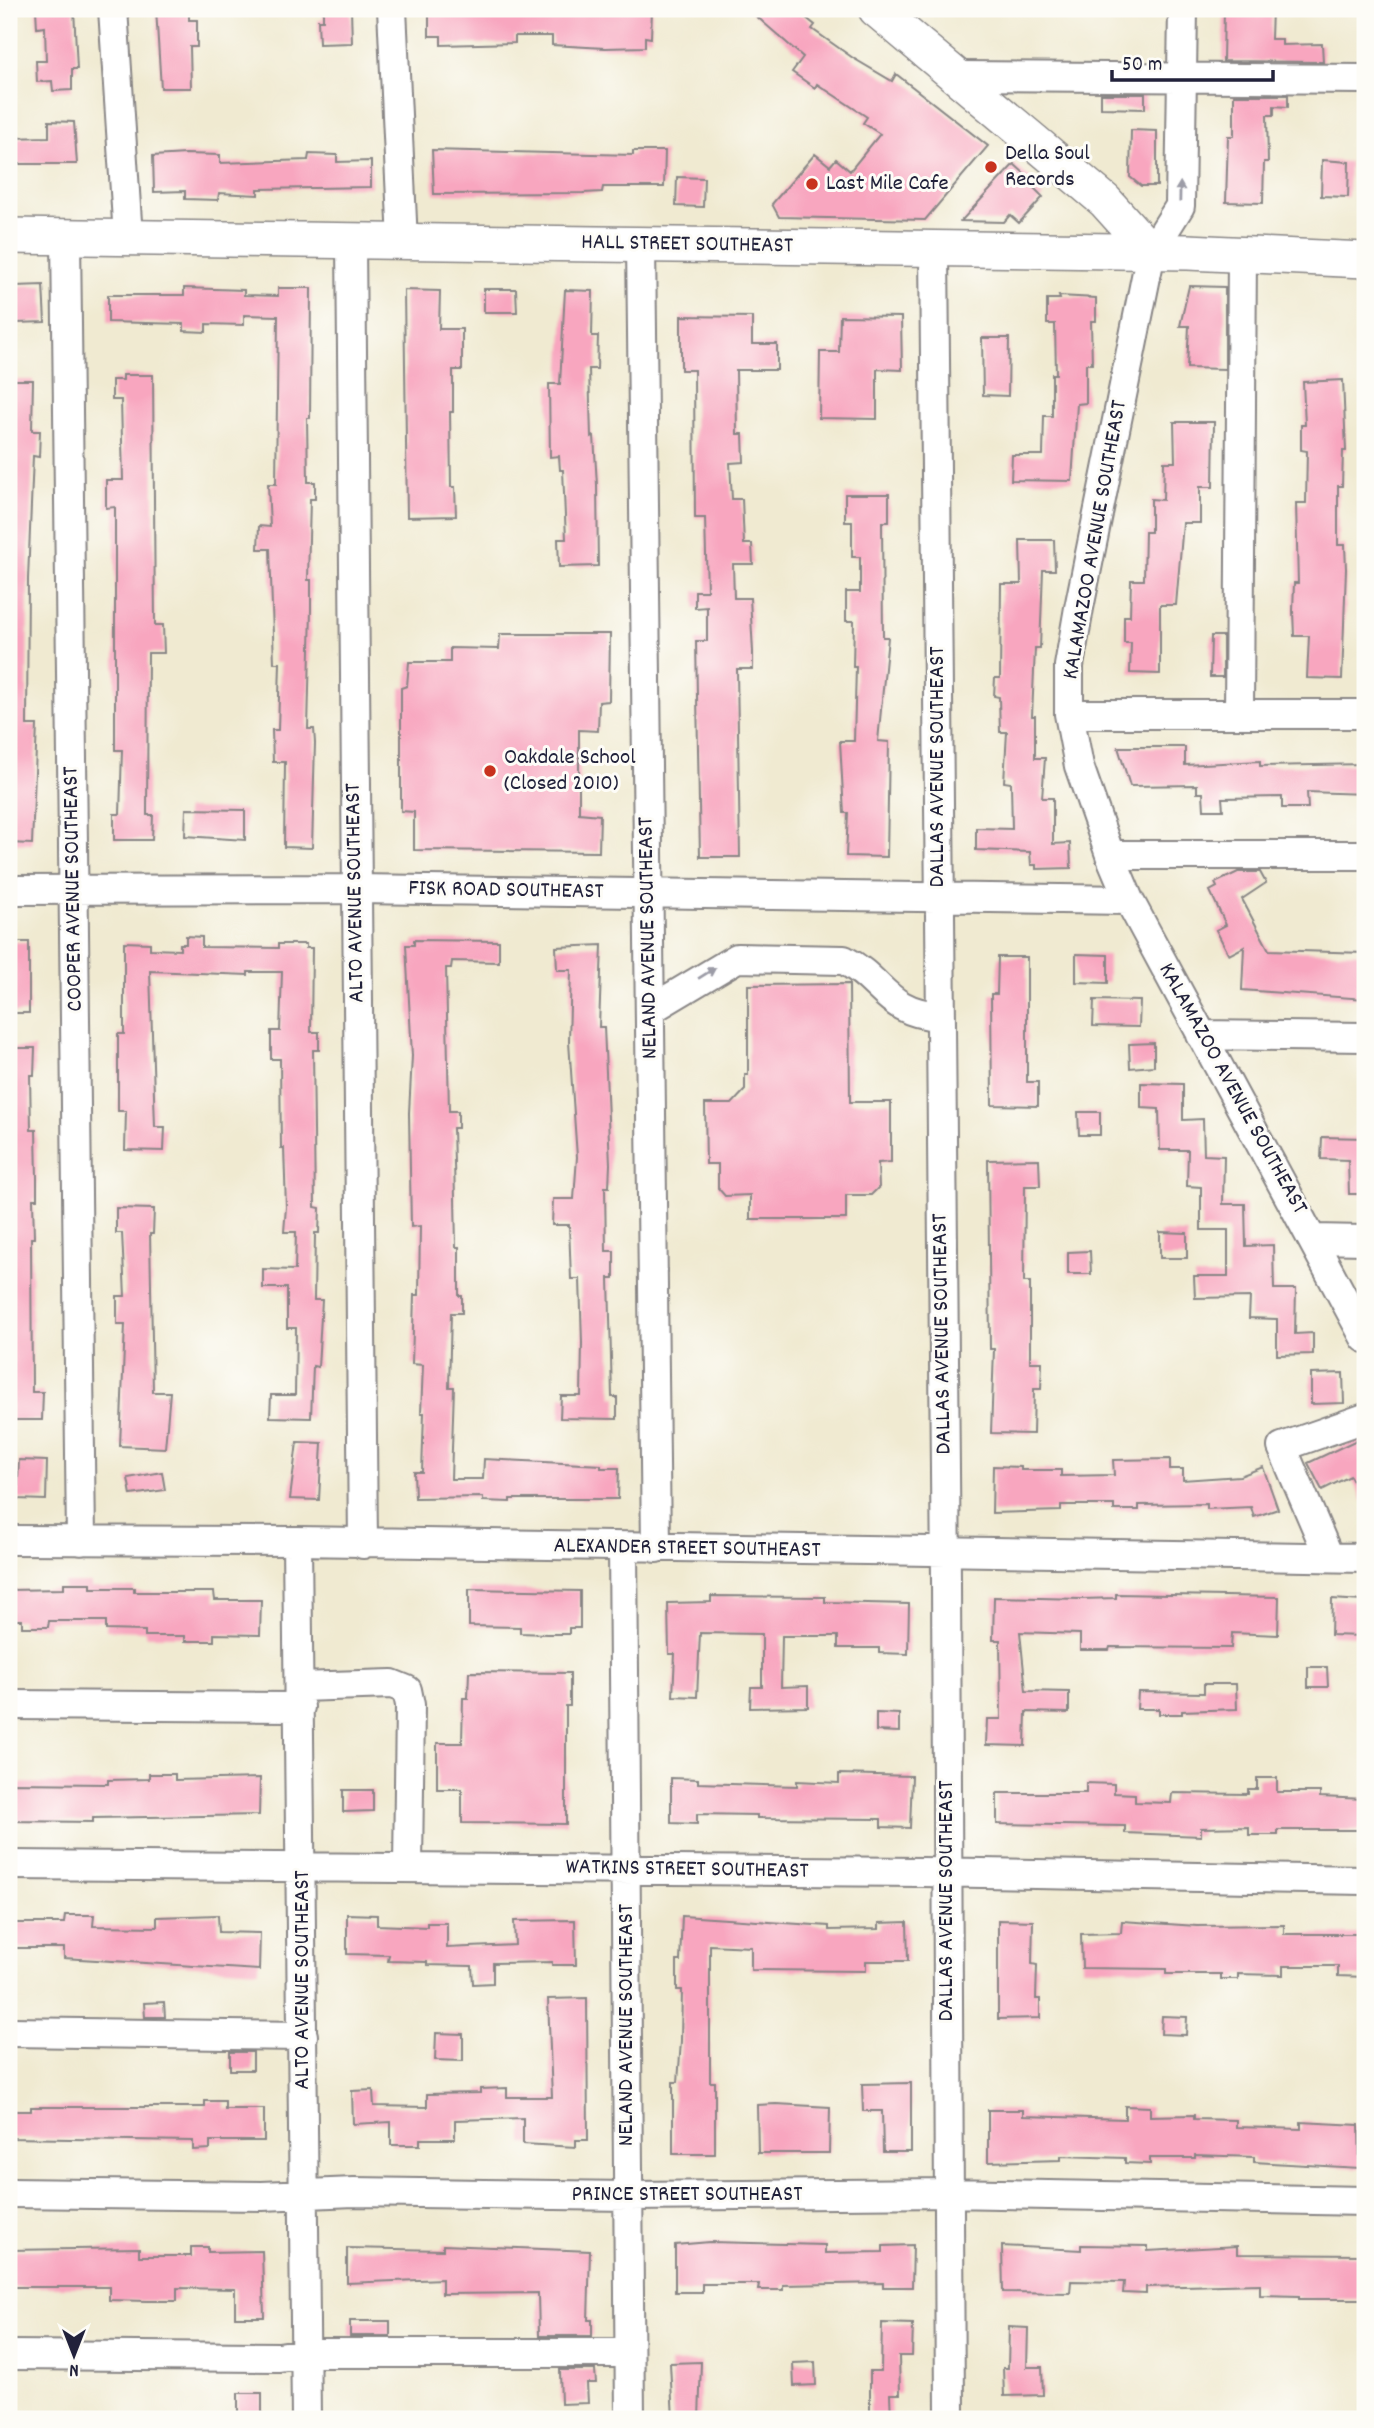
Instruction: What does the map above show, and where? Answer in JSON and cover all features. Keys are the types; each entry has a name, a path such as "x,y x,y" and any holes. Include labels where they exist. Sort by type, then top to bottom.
{"main road":[{"path":"876,9 1105,201 1151,252"},
{"name":"HALL STREET SOUTHEAST","path":"9,236 1242,253 1365,260"}],"street":[{"path":"113,9 128,237"},
{"path":"392,9 403,242"},
{"path":"1151,252 1180,206 1183,9"},
{"path":"957,76 1365,79"},
{"name":"COOPER AVENUE SOUTHEAST","path":"66,237 81,1541"},
{"name":"ALTO AVENUE SOUTHEAST","path":"351,242 363,1544"},
{"name":"NELAND AVENUE SOUTHEAST","path":"641,244 656,1548"},
{"name":"DALLAS AVENUE SOUTHEAST","path":"934,248 946,1552 950,2419"},
{"name":"KALAMAZOO AVENUE SOUTHEAST","path":"1151,252 1069,666 1069,714 1079,766 1129,900 1365,1338"},
{"path":"1239,714 1242,253"},
{"path":"1069,714 1365,714"},
{"path":"1110,855 1365,855"},
{"name":"FISK ROAD SOUTHEAST","path":"9,890 356,889 1129,900"},
{"path":"650,1010 737,958 844,960 856,966 884,995 901,1006 924,1015 940,1016"},
{"path":"1201,1035 1365,1037"},
{"path":"1314,1239 1365,1240"},
{"path":"1329,1557 1282,1447 1365,1418"},
{"name":"ALEXANDER STREET SOUTHEAST","path":"9,1540 298,1541 1365,1558"},
{"name":"ALTO AVENUE SOUTHEAST","path":"298,1541 306,2419"},
{"name":"NELAND AVENUE SOUTHEAST","path":"623,1547 629,2419"},
{"path":"9,1705 300,1697 392,1684 407,1690 410,1705 408,1867"},
{"name":"WATKINS STREET SOUTHEAST","path":"9,1865 947,1872 1365,1880"},
{"path":"9,2032 303,2036"},
{"name":"PRINCE STREET SOUTHEAST","path":"9,2193 628,2196 948,2193 1365,2201"},
{"path":"9,2355 279,2357 305,2353 629,2353"}],"building":[{"path":"36,9 74,9 77,69 72,69 72,90 53,91 52,81 37,82 36,61 46,61 45,27 37,28"},
{"path":"156,9 189,9 189,20 197,20 197,47 190,47 191,88 161,88"},
{"path":"323,9 351,9 352,43 319,44 318,20 323,20"},
{"path":"429,9 652,9 651,38 645,37 645,47 552,45 552,36 515,36 515,43 441,45 441,36 429,36"},
{"path":"748,9 795,9 815,25 812,29 892,81 896,74 988,146 925,220 779,217 772,204 815,154 830,166 836,159 850,171 880,134 863,123 867,117 817,84 815,88 792,72 803,57"},
{"path":"1224,9 1272,9 1271,39 1282,39 1282,45 1322,44 1323,62 1223,61"},
{"path":"1101,94 1145,94 1145,109 1101,108"},
{"path":"1234,95 1288,95 1288,107 1274,106 1274,115 1267,115 1268,162 1264,162 1263,203 1226,202 1228,136 1234,136"},
{"path":"49,121 74,122 77,164 9,164 9,138 49,137"},
{"path":"1131,130 1157,131 1157,186 1141,186 1130,177"},
{"path":"432,150 633,155 633,151 665,151 664,187 603,187 602,192 583,193 434,194"},
{"path":"309,154 337,155 337,162 371,161 371,187 258,189 258,195 219,193 218,200 185,199 185,191 154,192 153,156 220,155 220,163 308,160"},
{"path":"1322,160 1349,162 1348,197 1321,196"},
{"path":"1014,164 1036,184 1033,187 1043,197 1019,223 1010,215 1004,222 961,221"},
{"path":"677,177 704,178 703,207 676,206"},
{"path":"43,285 45,322 16,323 15,286"},
{"path":"1189,286 1225,287 1225,369 1187,368 1189,326 1180,326"},
{"path":"184,288 244,290 244,295 278,296 278,288 311,288 310,418 307,418 308,482 315,482 315,499 310,499 308,580 311,580 311,609 308,729 314,729 315,743 312,848 284,847 285,762 273,762 272,730 278,730 280,663 274,663 270,549 258,549 259,526 270,527 268,484 276,484 278,316 244,315 244,325 206,324 206,332 184,331 184,324 108,322 108,295 184,295"},
{"path":"484,289 516,289 517,312 484,312"},
{"path":"404,290 440,291 439,329 462,329 462,370 453,370 453,412 450,412 451,487 455,487 456,516 407,517"},
{"path":"565,290 593,291 592,336 598,336 597,369 589,369 591,437 594,436 597,485 598,566 559,567 558,539 566,539 563,470 560,470 559,456 550,457 549,384 560,384"},
{"path":"1059,296 1096,298 1096,321 1091,321 1092,364 1086,364 1086,403 1077,404 1072,481 1011,480 1012,455 1043,455 1044,416 1052,416 1052,374 1056,374 1055,324 1047,324 1047,299 1060,299"},
{"path":"681,316 752,317 752,344 777,344 777,370 736,370 737,434 743,434 744,462 730,463 732,499 742,499 744,544 752,544 753,564 733,564 734,598 750,598 753,652 753,669 737,669 740,857 700,857 696,641 707,641 707,607 695,608 695,591 707,591 705,518 695,518 694,370 681,370"},
{"path":"840,316 901,317 902,370 877,369 877,419 819,418 820,352 839,352"},
{"path":"982,338 1009,338 1008,396 983,395"},
{"path":"123,375 153,375 155,625 163,625 164,653 148,653 147,815 153,815 152,840 114,840 114,814 120,814 122,750 115,750 115,507 106,508 106,480 123,480 121,400 112,400 112,380 123,380"},
{"path":"9,380 33,380 32,431 40,431 39,457 33,456 28,579 27,725 37,725 32,844 9,843"},
{"path":"1343,380 1346,451 1343,451 1342,486 1338,486 1338,545 1345,545 1346,569 1342,679 1307,678 1309,636 1294,636 1293,611 1294,583 1298,583 1296,503 1306,503 1307,451 1301,450 1301,425 1305,425 1303,382"},
{"path":"1174,422 1214,422 1213,487 1200,487 1200,523 1183,523 1176,605 1160,605 1160,674 1130,673 1131,643 1124,643 1124,616 1130,616 1131,580 1144,580 1145,532 1151,532 1151,499 1163,500 1164,462 1175,462"},
{"path":"845,494 889,494 889,522 882,522 883,637 888,637 878,741 889,742 887,857 846,856 848,813 844,813 840,741 854,741 856,667 853,667 854,621 846,621 846,592 860,592 860,557 852,557 852,522 845,522"},
{"path":"1020,540 1054,540 1055,570 1043,570 1040,648 1035,648 1032,716 1035,716 1035,758 1045,758 1042,798 1053,798 1053,844 1070,843 1071,868 1036,869 1036,865 1031,865 1030,852 976,850 976,828 1012,829 1011,783 1004,782 1007,732 1000,732 999,697 994,696 995,678 1000,678 1001,584 1021,584"},
{"name":"Oakdale School (Closed 2010)","path":"500,634 610,634 609,701 599,702 598,731 579,730 579,813 600,815 599,852 414,850 414,812 401,811 401,688 407,686 409,662 450,662 450,648 499,649"},
{"path":"1211,636 1223,636 1223,677 1210,677"},
{"path":"1118,747 1185,747 1185,765 1260,761 1260,766 1365,764 1365,794 1307,792 1308,808 1282,808 1282,797 1222,798 1223,810 1204,810 1203,793 1197,793 1197,785 1130,786"},
{"path":"186,809 245,810 245,840 185,836"},
{"path":"1238,872 1260,872 1266,883 1242,899 1269,950 1365,953 1365,999 1242,990 1244,947 1229,955 1216,930 1226,925 1210,891 1217,887 1215,883"},
{"path":"186,936 202,937 202,947 278,948 278,944 306,944 306,948 312,948 311,1032 319,1032 319,1050 313,1050 315,1207 320,1208 319,1233 315,1233 314,1300 322,1300 318,1367 313,1366 311,1418 270,1417 271,1395 295,1395 296,1328 287,1328 287,1288 263,1288 263,1269 295,1270 296,1232 284,1232 286,1207 284,1148 281,1148 280,1059 271,1059 271,1031 280,1031 282,972 248,972 248,975 150,971 155,1127 165,1127 164,1151 125,1150 126,1111 118,1111 118,1034 124,1034 124,942 150,943 150,949 180,950 180,944 186,944"},
{"path":"414,940 499,941 499,962 452,961 451,968 446,968 449,1111 458,1111 458,1128 453,1128 456,1247 459,1247 459,1296 462,1296 462,1313 451,1313 449,1387 454,1387 451,1479 483,1479 484,1459 601,1465 601,1468 619,1468 618,1499 510,1499 510,1502 483,1501 483,1497 415,1498 414,1472 422,1472 424,1413 421,1413 423,1365 412,1364 414,1295 419,1295 420,1226 411,1227 409,1113 412,1056 406,945 414,945"},
{"path":"9,942 29,942 29,1013 10,1013"},
{"path":"602,945 599,1027 604,1027 610,1164 609,1187 605,1187 606,1251 614,1251 614,1278 609,1278 612,1397 617,1397 617,1419 560,1418 561,1396 581,1396 582,1343 580,1279 571,1279 569,1225 552,1225 553,1199 574,1199 577,1157 569,1042 571,970 557,970 556,947"},
{"path":"1076,954 1108,955 1108,983 1076,982"},
{"path":"998,957 1027,957 1027,1082 1038,1082 1038,1106 992,1105 991,994 997,994"},
{"path":"849,984 850,1102 891,1102 891,1162 878,1163 879,1187 871,1195 846,1195 846,1219 750,1219 750,1195 725,1196 718,1188 718,1164 706,1164 705,1104 732,1104 745,1090 745,1075 748,1075 748,985"},
{"path":"1094,1000 1140,1001 1139,1027 1093,1026"},
{"path":"1154,1043 1154,1066 1130,1068 1129,1044"},
{"path":"9,1048 35,1048 34,1075 30,1075 31,1130 36,1130 37,1179 37,1199 33,1199 34,1238 31,1238 32,1392 43,1392 42,1420 11,1420"},
{"path":"1141,1083 1183,1084 1183,1120 1203,1119 1204,1155 1224,1156 1223,1204 1245,1204 1246,1246 1273,1245 1274,1289 1296,1289 1295,1334 1313,1333 1313,1354 1277,1355 1277,1319 1249,1318 1250,1297 1195,1298 1194,1276 1228,1276 1228,1230 1201,1230 1201,1187 1187,1186 1188,1150 1160,1150 1159,1109 1141,1108"},
{"path":"1078,1112 1100,1112 1100,1135 1079,1135"},
{"path":"1322,1137 1365,1138 1365,1194 1349,1194 1348,1160 1321,1159"},
{"path":"1039,1159 1040,1186 1025,1186 1024,1282 1030,1282 1030,1362 1042,1362 1041,1389 1034,1389 1033,1434 991,1433 994,1349 990,1349 988,1160"},
{"path":"116,1208 154,1209 153,1234 150,1234 153,1392 170,1392 165,1448 120,1446 125,1324 117,1324 117,1296 125,1296 122,1233 116,1233"},
{"path":"1160,1232 1187,1233 1187,1258 1160,1258"},
{"path":"1090,1251 1091,1274 1068,1274 1068,1252"},
{"path":"1343,1373 1344,1403 1311,1404 1311,1374"},
{"path":"1365,1436 1365,1504 1350,1476 1322,1490 1308,1463"},
{"path":"297,1442 322,1443 319,1500 290,1499"},
{"path":"1170,1459 1170,1469 1183,1469 1183,1480 1240,1476 1263,1467 1278,1509 1254,1517 1251,1507 1207,1509 1207,1504 1139,1505 1139,1510 1114,1510 1114,1505 1061,1505 1061,1511 992,1513 993,1466 1021,1467 1021,1470 1061,1470 1061,1476 1114,1475 1113,1460"},
{"path":"19,1460 47,1461 46,1500 17,1499"},
{"path":"162,1472 165,1490 131,1495 128,1478"},
{"path":"64,1583 91,1583 91,1588 134,1588 134,1592 214,1592 215,1600 261,1600 260,1635 214,1634 214,1641 185,1641 185,1636 145,1636 145,1631 106,1630 106,1621 49,1621 48,1627 22,1627 22,1620 9,1620 9,1590 64,1589"},
{"path":"469,1589 580,1591 580,1628 569,1628 569,1634 547,1634 520,1633 520,1627 469,1626"},
{"path":"1116,1594 1279,1597 1278,1635 1232,1633 1231,1648 1110,1647 1109,1650 1080,1650 1080,1634 1020,1632 1026,1691 1069,1692 1069,1713 1026,1712 1025,1746 986,1745 987,1719 1001,1719 1000,1640 993,1640 994,1597 1081,1599 1116,1598"},
{"path":"711,1596 825,1597 825,1602 909,1604 908,1654 879,1653 879,1648 838,1648 838,1636 782,1636 781,1687 808,1686 808,1707 750,1708 751,1687 762,1687 762,1634 700,1633 697,1697 673,1696 675,1654 669,1654 668,1603 711,1602"},
{"path":"1332,1599 1363,1601 1362,1636 1331,1635"},
{"path":"1308,1667 1327,1667 1328,1687 1308,1687"},
{"path":"469,1672 570,1673 570,1706 566,1706 566,1824 462,1823 462,1789 437,1789 437,1743 462,1743 463,1698 468,1698"},
{"path":"1204,1684 1236,1684 1237,1709 1159,1714 1159,1709 1137,1709 1138,1692 1204,1693"},
{"path":"876,1713 899,1714 899,1732 876,1731"},
{"path":"149,1774 175,1774 175,1780 260,1778 259,1815 93,1818 93,1822 9,1821 9,1783 108,1784 108,1780 149,1779"},
{"path":"839,1774 912,1776 910,1828 881,1827 881,1819 757,1818 757,1815 697,1814 697,1824 671,1823 671,1778 698,1779 698,1783 797,1786 797,1781 839,1783"},
{"path":"1257,1778 1277,1778 1277,1792 1320,1792 1320,1797 1365,1799 1365,1830 1278,1830 1278,1835 1249,1835 1249,1827 1201,1828 1201,1836 1125,1833 1125,1826 997,1824 997,1793 1086,1793 1086,1783 1114,1784 1114,1793 1135,1794 1135,1802 1171,1803 1172,1793 1248,1794 1248,1789 1257,1789"},
{"path":"343,1790 373,1790 373,1811 343,1812"},
{"path":"347,1914 377,1915 377,1925 427,1927 427,1923 447,1923 447,1948 515,1945 514,1921 575,1920 576,1965 552,1965 552,1962 493,1963 493,1983 473,1984 472,1966 427,1965 427,1962 388,1961 389,1955 347,1954"},
{"path":"65,1915 94,1915 93,1926 157,1927 157,1917 218,1915 219,1932 260,1933 259,1970 64,1958 64,1948 9,1948 9,1923 64,1923"},
{"path":"682,1916 829,1926 829,1930 879,1929 879,1923 907,1922 908,1961 866,1961 866,1971 751,1970 751,1947 710,1945 710,2082 715,2082 715,2154 673,2154 673,2082 678,2082 681,2041 682,1990 677,1990 677,1961 680,1961"},
{"path":"998,1920 1033,1921 1032,1964 1037,1965 1036,1999 1040,1999 1040,2018 998,2019"},
{"path":"1122,1921 1197,1926 1284,1925 1284,1934 1365,1934 1365,1977 1338,1976 1338,1966 1283,1966 1283,1975 1238,1974 1238,1979 1221,1979 1221,1974 1166,1974 1166,1969 1082,1968 1081,1934 1121,1933"},
{"path":"587,1998 588,2140 576,2140 576,2147 523,2144 523,2118 455,2120 455,2139 420,2139 420,2145 391,2145 391,2122 353,2124 352,2091 373,2090 374,2106 427,2107 427,2094 480,2093 480,2089 507,2088 507,2097 552,2097 548,1999"},
{"path":"164,2002 165,2017 145,2017 144,2003"},
{"path":"1162,2016 1187,2017 1186,2035 1161,2034"},
{"path":"436,2033 463,2034 463,2061 435,2060"},
{"path":"230,2052 253,2052 253,2070 230,2070"},
{"path":"911,2083 911,2152 883,2152 882,2111 863,2111 862,2084"},
{"path":"205,2101 225,2101 225,2109 264,2109 264,2141 210,2141 210,2149 193,2150 193,2141 9,2138 9,2111 31,2111 31,2107 205,2107"},
{"path":"757,2105 830,2107 829,2153 758,2153"},
{"path":"1125,2106 1150,2107 1150,2116 1194,2115 1194,2119 1236,2120 1236,2127 1301,2129 1301,2122 1359,2125 1360,2168 1254,2162 1254,2157 1195,2155 1195,2158 1150,2158 1150,2164 1125,2163 1125,2158 1061,2156 1061,2160 988,2162 988,2110 1023,2110 1023,2116 1125,2119"},
{"path":"710,2242 825,2245 825,2253 883,2252 883,2246 913,2245 912,2287 883,2287 883,2283 783,2285 783,2290 758,2290 759,2284 702,2284 702,2292 675,2292 675,2245"},
{"path":"443,2245 590,2251 588,2320 592,2320 592,2336 539,2336 538,2293 442,2294 442,2279 347,2283 347,2248 443,2250"},
{"path":"1081,2245 1148,2246 1148,2251 1237,2246 1237,2254 1365,2255 1365,2299 1299,2299 1299,2296 1260,2295 1260,2284 1146,2287 1146,2294 1123,2293 1124,2282 1071,2281 1070,2293 1003,2292 1002,2246 1081,2250"},
{"path":"191,2247 208,2247 208,2252 262,2251 264,2317 235,2317 235,2289 177,2288 177,2301 147,2301 109,2300 109,2287 9,2287 9,2250 139,2248 139,2256 191,2256"},
{"path":"350,2321 390,2321 390,2336 350,2336"},
{"path":"882,2323 913,2324 912,2356 899,2356 900,2394 890,2394 891,2419 870,2419 870,2371 881,2371"},
{"path":"1009,2327 1028,2328 1027,2367 1042,2367 1043,2395 1004,2396 1003,2368 1008,2368"},
{"path":"701,2362 699,2419 673,2419 670,2363"},
{"path":"815,2362 816,2385 794,2386 793,2363"},
{"path":"560,2370 595,2370 596,2383 587,2383 588,2403 561,2404"},
{"path":"238,2393 262,2393 262,2419 238,2419"}],"place":[{"name":"Della Soul Records","path":"991,167"},
{"name":"Last Mile Cafe","path":"812,184"},
{"name":"Oakdale School (Closed 2010)","path":"490,771"}]}
